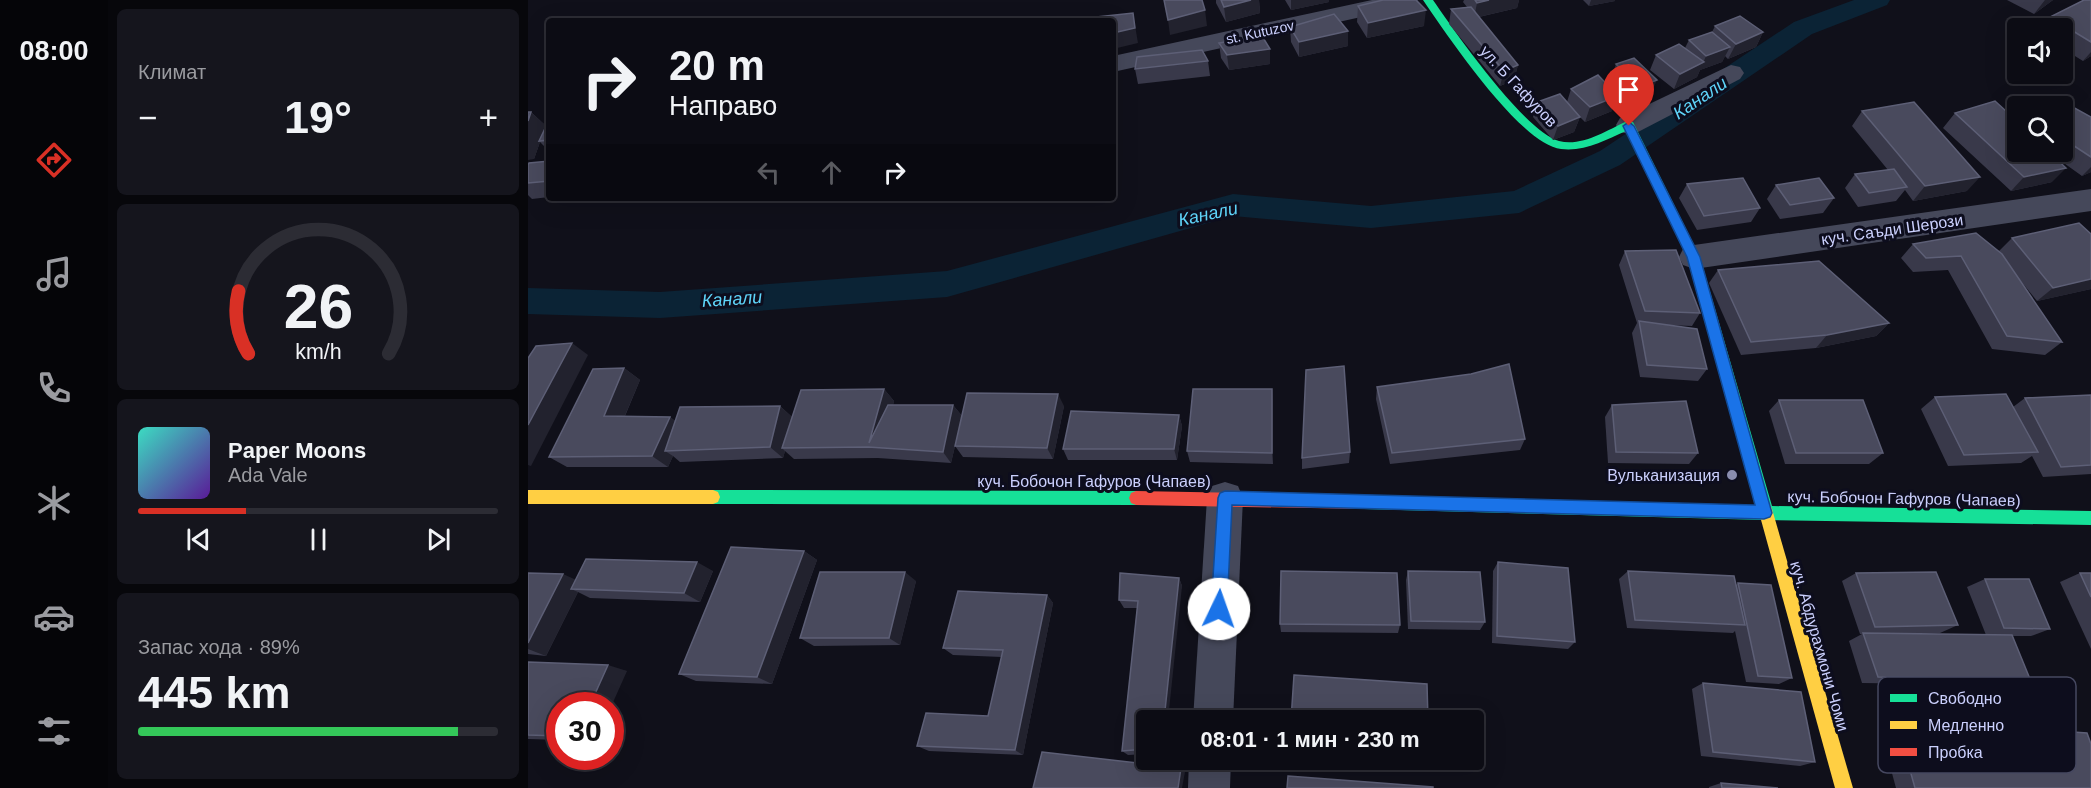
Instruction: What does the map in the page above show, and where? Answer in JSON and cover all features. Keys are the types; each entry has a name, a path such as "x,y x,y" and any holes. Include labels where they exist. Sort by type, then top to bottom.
{"street":[{"name":"st. Kutuzov","path":"1116,63 1406,0"},
{"name":"ул. Б Гафуров","path":"1428,0 1474,65 1541,138 1557,145 1583,146 1629,126"},
{"path":"1731,73 1629,126 1694,257 1764,513"},
{"name":"куч. Саъди Шерози","path":"1694,257 2091,200"},
{"name":"куч. Бобочон Гафуров (Чапаев)","path":"528,497 1225,498 1764,513 2091,518"},
{"path":"1214,710 1225,498"},
{"name":"куч. Абдурахмони Чоми","path":"1764,513 1844,788"},
{"path":"1209,788 1210,770"}],"building":[{"path":"1164,0 1202,0 1205,10 1168,20"},
{"path":"1221,0 1251,0 1224,7"},
{"path":"1383,0 1416,0 1426,10 1368,23 1358,6"},
{"path":"2084,0 2091,0 2091,42 2073,31 2073,18 2050,17"},
{"path":"1471,7 1518,65 1504,71 1451,9"},
{"path":"1133,13 1135,28 1116,32 1116,18 1097,17"},
{"path":"1334,14 1348,31 1299,42 1290,27"},
{"path":"1740,16 1763,32 1736,44 1715,26"},
{"path":"1712,32 1730,47 1706,56 1689,40"},
{"path":"1262,36 1270,49 1227,55 1219,43"},
{"path":"1679,44 1704,62 1680,74 1656,55"},
{"path":"1202,50 1208,61 1135,69 1137,57"},
{"path":"1634,58 1657,80 1639,87 1616,64"},
{"path":"1598,75 1618,96 1590,107 1571,89"},
{"path":"1560,94 1580,117 1558,126 1537,102"},
{"path":"1995,101 2007,112 2007,161 1955,113"},
{"path":"1914,102 1980,177 1925,186 1862,111"},
{"path":"2073,107 2091,117 2091,157 2073,145"},
{"path":"546,126 546,140 539,141"},
{"path":"546,161 546,181 528,183 529,163"},
{"path":"2008,162 2060,162 2066,168 2024,177"},
{"path":"1894,169 1907,187 1869,193 1855,174"},
{"path":"1743,178 1760,208 1704,216 1687,184"},
{"path":"1819,178 1834,198 1790,205 1776,185"},
{"path":"2079,223 2091,234 2091,279 2053,288 2012,238"},
{"path":"1976,233 2002,254 2062,342 2007,336 1961,256 1926,258 1913,244"},
{"path":"1676,250 1700,313 1645,311 1625,251"},
{"path":"1819,261 1889,323 1827,335 1751,342 1718,270"},
{"path":"1639,321 1697,329 1707,369 1647,365"},
{"path":"572,343 528,425 528,358 536,346"},
{"path":"1509,364 1525,439 1392,453 1377,387 1471,374"},
{"path":"1344,366 1350,452 1302,458 1306,370"},
{"path":"624,368 604,416 670,417 652,456 549,457 593,369"},
{"path":"884,389 869,443 888,405 953,405 943,452 868,447 782,448 801,390"},
{"path":"1193,389 1272,389 1272,453 1187,451"},
{"path":"967,393 1058,394 1047,448 955,446"},
{"path":"2006,394 2038,452 1964,455 1935,397"},
{"path":"2091,395 2091,465 2061,467 2025,398"},
{"path":"1779,400 1863,400 1883,453 1796,453"},
{"path":"1686,401 1698,453 1616,452 1612,405"},
{"path":"780,406 770,447 665,451 680,407"},
{"path":"1071,411 1179,415 1174,449 1063,449"},
{"path":"731,547 804,551 757,677 679,674"},
{"path":"586,559 697,562 684,593 571,589"},
{"path":"1498,562 1568,568 1575,642 1497,636"},
{"path":"1281,571 1397,573 1400,625 1280,624"},
{"path":"1408,571 1480,572 1485,622 1411,621"},
{"path":"1628,571 1734,576 1745,625 1635,620"},
{"path":"820,572 905,572 889,638 800,638"},
{"path":"1936,572 1958,625 1875,627 1856,573"},
{"path":"528,573 563,574 528,643"},
{"path":"1120,573 1179,578 1165,710 1136,710 1136,750 1122,751 1138,601 1119,600"},
{"path":"2080,573 2091,573 2091,597"},
{"path":"1985,579 2029,579 2050,629 2004,628"},
{"path":"1738,583 1771,585 1792,678 1758,676"},
{"path":"958,591 1047,595 1015,750 917,746 926,713 988,716 1003,650 943,648"},
{"path":"1863,633 2012,635 2029,677 1878,677"},
{"path":"528,662 608,665 596,692 546,692 546,736 528,735"},
{"path":"1294,675 1427,684 1428,710 1292,710"},
{"path":"1703,683 1801,692 1815,762 1713,752"},
{"path":"2076,732 2087,733 2091,744 2091,788 1915,788 1911,773 2076,773"},
{"path":"1042,752 1136,763 1136,770 1181,770 1178,788 1033,788"},
{"path":"1288,776 1433,787 1433,788 1287,788"},
{"path":"1721,783 1778,788 1722,788"}],"waterway":[{"name":"Канали","path":"528,301 660,305 947,284 1233,205 1371,217 1519,202 1610,158 1803,28 1878,0"}],"traffic: fast":[{"path":"1428,0 1489,82 1528,125 1545,139 1559,145 1578,145 1629,125 1694,257 1765,509"},
{"path":"713,497 1136,498"},
{"path":"1364,502 1764,513 2091,518"}],"traffic: slow":[{"path":"528,497 713,497"},
{"path":"1765,509 1844,788"}],"traffic: jam":[{"path":"1136,498 1364,502"}],"place":[{"name":"Вульканизация","path":"1732,475"}],"route":[{"path":"1219,609 1225,498 1764,513 1694,257 1629,126"}]}
